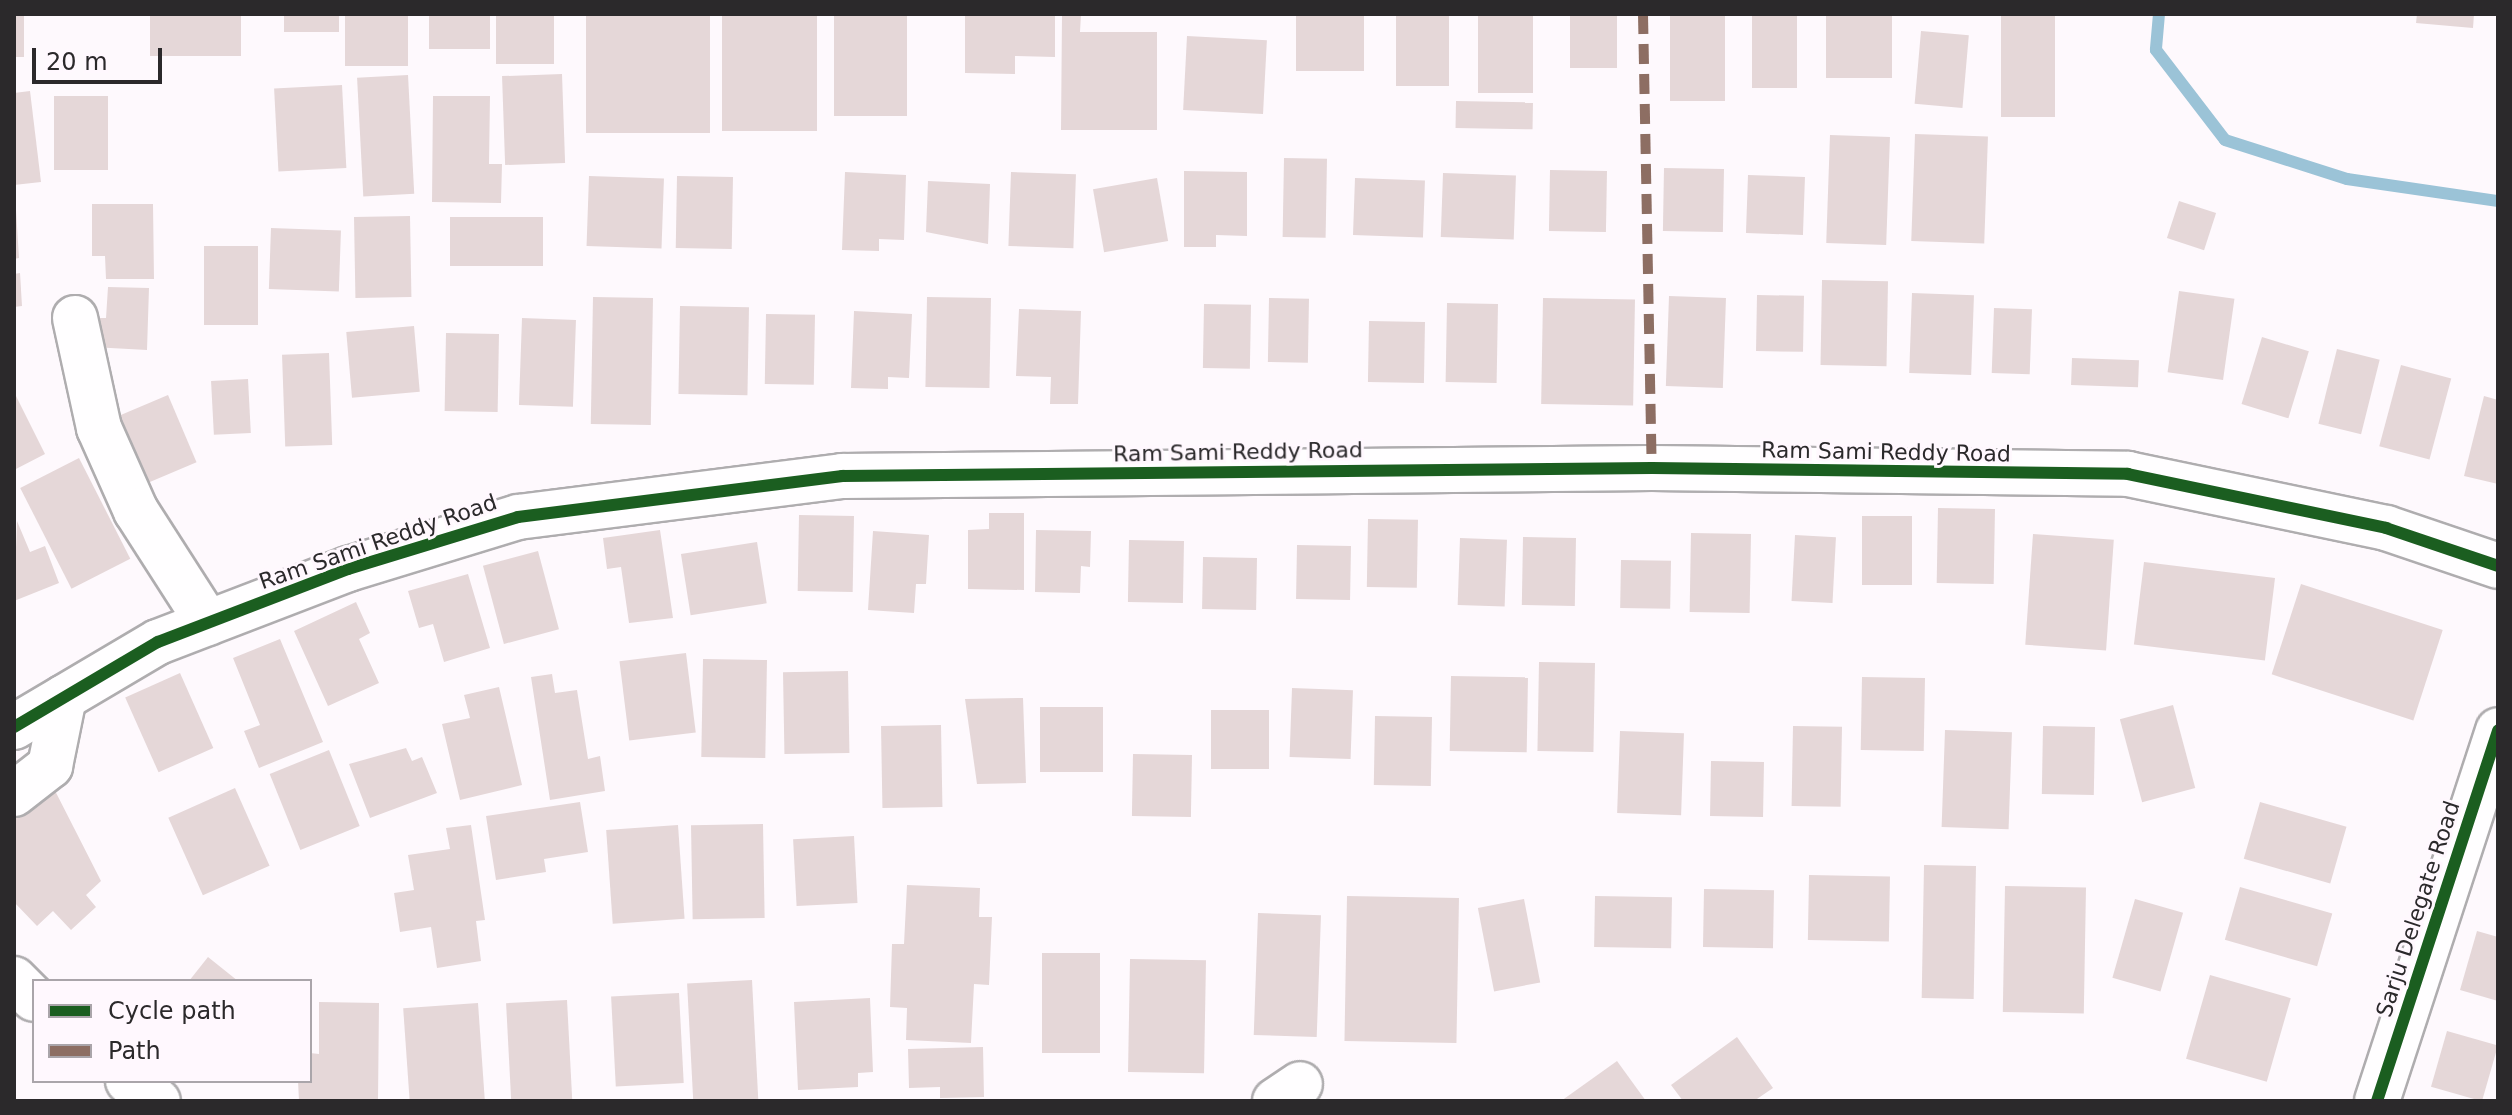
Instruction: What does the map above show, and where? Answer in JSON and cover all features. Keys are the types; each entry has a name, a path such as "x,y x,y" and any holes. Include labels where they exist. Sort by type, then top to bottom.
{"street":[{"path":"75,318 99,428 136,511 208,623"},
{"name":"Ram Sami Reddy Road","path":"14,727 158,642 518,517 842,476 1652,468 2128,474 2386,528 2498,566"},
{"path":"14,794 50,766 64,697"},
{"name":"Sarju Delegate Road","path":"2377,1101 2498,730"},
{"path":"14,979 32,997"},
{"path":"131,1083 158,1101"}],"building":[{"path":"14,14 24,14 24,57 14,57"},
{"path":"150,14 241,14 241,56 150,56"},
{"path":"284,14 339,14 339,32 284,32"},
{"path":"345,14 408,14 408,66 345,66"},
{"path":"429,14 490,14 490,49 429,49"},
{"path":"496,14 554,14 554,64 496,64"},
{"path":"586,14 710,14 710,133 586,133"},
{"path":"722,14 817,14 817,131 722,131"},
{"path":"834,14 907,14 907,116 834,116"},
{"path":"965,14 1055,14 1055,57 1015,56 1015,74 965,73"},
{"path":"1062,14 1081,14 1080,32 1157,32 1157,130 1061,130"},
{"path":"1296,14 1364,14 1364,71 1296,71"},
{"path":"1396,14 1449,14 1449,86 1396,86"},
{"path":"1478,14 1533,14 1533,93 1478,93"},
{"path":"1570,14 1617,14 1617,68 1570,68"},
{"path":"1670,14 1725,14 1725,101 1670,101"},
{"path":"1752,14 1797,14 1797,88 1752,88"},
{"path":"1826,14 1892,14 1892,78 1826,78"},
{"path":"2001,14 2055,14 2055,117 2001,117"},
{"path":"2417,14 2474,14 2473,28 2416,23"},
{"path":"1921,31 1969,35 1962,108 1915,104"},
{"path":"1187,36 1267,40 1263,114 1183,110"},
{"path":"562,74 565,163 505,165 502,76"},
{"path":"408,75 414,194 363,197 357,78"},
{"path":"342,85 346,168 278,171 274,89"},
{"path":"30,91 41,182 14,185 14,93"},
{"path":"54,96 108,96 108,170 54,170"},
{"path":"433,96 490,96 489,164 502,164 501,203 432,202"},
{"path":"1456,101 1533,102 1533,129 1456,128"},
{"path":"1915,134 1988,137 1984,243 1911,241"},
{"path":"1830,135 1890,137 1886,245 1826,243"},
{"path":"1284,158 1327,159 1326,238 1283,237"},
{"path":"1664,168 1724,169 1723,232 1663,231"},
{"path":"1550,170 1607,171 1606,232 1549,231"},
{"path":"1184,171 1247,172 1247,236 1216,235 1216,247 1184,247"},
{"path":"845,172 906,175 904,240 879,239 879,251 842,250"},
{"path":"1011,172 1076,174 1073,248 1008,246"},
{"path":"1443,173 1516,176 1514,240 1441,237"},
{"path":"1748,175 1805,177 1803,235 1746,233"},
{"path":"589,176 664,179 662,249 587,246"},
{"path":"677,176 733,177 732,249 676,248"},
{"path":"1157,178 1168,241 1104,252 1093,189"},
{"path":"1355,178 1425,180 1423,237 1353,235"},
{"path":"928,181 990,184 988,244 926,232"},
{"path":"2179,201 2216,213 2204,250 2167,238"},
{"path":"92,204 153,204 154,279 106,279 105,256 92,256"},
{"path":"14,210 19,258 14,259"},
{"path":"410,216 411,297 355,298 354,217"},
{"path":"450,217 543,217 543,266 450,266"},
{"path":"271,228 341,230 339,291 269,289"},
{"path":"204,246 258,246 258,325 204,325"},
{"path":"20,273 22,306 14,307 14,274"},
{"path":"1822,280 1888,281 1887,366 1821,365"},
{"path":"108,287 149,288 147,350 92,347 93,318 106,318"},
{"path":"2179,291 2234,299 2223,380 2168,372"},
{"path":"1912,293 1974,295 1971,375 1909,373"},
{"path":"1757,295 1804,296 1803,352 1756,351"},
{"path":"1669,296 1726,298 1723,388 1666,386"},
{"path":"593,297 653,298 651,425 591,424"},
{"path":"927,297 991,298 989,388 925,387"},
{"path":"1269,298 1309,299 1308,363 1268,362"},
{"path":"1543,298 1635,300 1633,406 1541,404"},
{"path":"1447,303 1498,304 1497,383 1446,382"},
{"path":"1204,304 1251,305 1250,369 1203,368"},
{"path":"680,306 749,307 747,395 678,394"},
{"path":"1994,308 2032,309 2030,374 1992,373"},
{"path":"1019,309 1081,311 1078,404 1050,404 1051,377 1016,376"},
{"path":"854,311 912,314 909,378 888,377 888,389 851,388"},
{"path":"766,314 815,315 814,385 765,384"},
{"path":"522,318 576,320 573,407 519,405"},
{"path":"1369,321 1425,322 1424,383 1368,382"},
{"path":"414,326 420,392 352,398 346,332"},
{"path":"446,333 499,334 498,412 445,411"},
{"path":"2262,337 2309,351 2288,418 2242,404"},
{"path":"2337,349 2380,360 2361,434 2318,424"},
{"path":"329,353 332,445 285,447 282,355"},
{"path":"2072,358 2139,360 2138,387 2071,385"},
{"path":"2401,365 2451,378 2429,460 2379,446"},
{"path":"248,379 251,433 214,435 211,381"},
{"path":"14,392 45,454 14,470"},
{"path":"168,395 197,462 142,485 114,418"},
{"path":"2484,396 2498,400 2498,484 2464,476"},
{"path":"79,458 130,559 71,589 20,488"},
{"path":"1938,508 1995,509 1994,584 1937,583"},
{"path":"989,513 1024,513 1024,590 968,589 968,530 989,529"},
{"path":"799,515 854,516 853,592 798,591"},
{"path":"1862,516 1912,516 1912,585 1862,585"},
{"path":"1368,519 1418,520 1417,588 1367,587"},
{"path":"17,521 30,552 45,546 59,583 14,601"},
{"path":"660,530 673,618 629,623 621,567 607,569 603,538"},
{"path":"1036,530 1091,531 1090,567 1081,566 1080,593 1035,592"},
{"path":"873,531 929,535 926,584 916,584 914,613 868,610"},
{"path":"1691,533 1751,534 1750,613 1690,612"},
{"path":"2033,534 2114,540 2106,650 2025,645"},
{"path":"1795,535 1836,537 1832,603 1792,601"},
{"path":"1523,537 1576,538 1575,606 1522,605"},
{"path":"1460,538 1507,540 1505,607 1458,605"},
{"path":"1129,540 1184,541 1183,603 1128,602"},
{"path":"757,542 767,603 691,615 681,554"},
{"path":"1297,545 1351,546 1350,600 1296,599"},
{"path":"538,551 559,629 504,644 483,566"},
{"path":"1203,557 1257,558 1256,610 1202,609"},
{"path":"1621,560 1671,561 1670,609 1620,608"},
{"path":"2144,562 2275,578 2265,660 2134,644"},
{"path":"468,574 490,648 444,662 433,624 419,628 408,591"},
{"path":"2301,584 2443,630 2413,720 2272,674"},
{"path":"356,602 370,633 359,639 379,683 328,706 294,631"},
{"path":"280,639 323,742 259,768 244,731 260,725 233,658"},
{"path":"686,653 696,732 629,741 619,661"},
{"path":"703,659 767,660 765,758 701,757"},
{"path":"1539,662 1595,663 1593,752 1537,751"},
{"path":"848,671 849,753 784,754 783,672"},
{"path":"180,673 213,748 159,772 125,697"},
{"path":"552,674 555,693 577,690 588,759 600,756 605,791 550,800 531,677"},
{"path":"1451,676 1528,677 1527,752 1450,751"},
{"path":"1862,677 1925,678 1924,751 1861,750"},
{"path":"499,687 522,785 460,800 442,724 470,718 464,695"},
{"path":"1292,688 1353,690 1351,759 1290,757"},
{"path":"1023,698 1026,783 977,784 965,699"},
{"path":"2173,705 2195,788 2142,802 2120,719"},
{"path":"1040,707 1103,707 1103,772 1040,772"},
{"path":"1211,710 1269,710 1269,769 1211,769"},
{"path":"1375,716 1432,717 1431,786 1374,785"},
{"path":"941,725 942,807 882,808 881,726"},
{"path":"1793,726 1842,727 1841,807 1792,806"},
{"path":"2043,726 2095,727 2094,795 2042,794"},
{"path":"1945,730 2012,732 2009,829 1942,827"},
{"path":"1620,731 1684,733 1681,815 1617,813"},
{"path":"406,748 412,761 422,757 437,793 370,818 349,764"},
{"path":"329,750 360,826 300,850 270,774"},
{"path":"1133,754 1192,755 1191,817 1132,816"},
{"path":"1711,761 1764,762 1763,817 1710,816"},
{"path":"47,775 101,881 86,895 96,907 71,930 53,911 37,926 14,902 14,801"},
{"path":"235,788 270,866 203,895 168,818"},
{"path":"580,802 588,852 544,859 546,872 496,880 486,816"},
{"path":"2260,802 2347,827 2330,884 2244,859"},
{"path":"763,824 765,918 693,919 691,825"},
{"path":"471,825 485,920 476,921 481,961 437,968 431,927 400,932 394,893 414,890 408,855 450,849 446,828"},
{"path":"678,825 685,919 613,924 606,830"},
{"path":"854,836 858,903 797,906 793,839"},
{"path":"1924,865 1976,866 1974,999 1922,998"},
{"path":"1809,875 1890,876 1889,941 1808,940"},
{"path":"907,885 980,888 979,917 992,917 989,985 974,984 971,1043 906,1040 907,1008 890,1007 892,944 904,944"},
{"path":"2005,886 2086,887 2084,1013 2003,1012"},
{"path":"2240,887 2332,913 2317,966 2225,940"},
{"path":"1704,889 1774,890 1773,948 1703,947"},
{"path":"1347,896 1459,898 1456,1043 1344,1041"},
{"path":"1595,896 1672,897 1671,948 1594,947"},
{"path":"1524,899 1540,982 1494,991 1478,908"},
{"path":"2135,899 2183,913 2160,992 2112,978"},
{"path":"1258,913 1321,915 1317,1037 1254,1035"},
{"path":"2477,931 2498,937 2498,1001 2460,990"},
{"path":"1042,953 1100,953 1100,1053 1042,1053"},
{"path":"208,957 236,979 191,979"},
{"path":"1130,959 1206,960 1204,1073 1128,1072"},
{"path":"2210,975 2291,998 2267,1082 2186,1059"},
{"path":"752,980 758,1101 693,1101 687,983"},
{"path":"679,993 684,1083 616,1086 611,997"},
{"path":"870,998 873,1072 858,1073 858,1087 798,1090 794,1002"},
{"path":"567,1000 572,1101 511,1101 506,1003"},
{"path":"319,1002 379,1003 378,1101 299,1101 298,1083 312,1083 312,1053 319,1054"},
{"path":"478,1003 485,1101 410,1101 403,1008"},
{"path":"2447,1031 2498,1046 2482,1101 2431,1087"},
{"path":"1737,1037 1773,1088 1754,1101 1683,1101 1671,1085"},
{"path":"983,1047 984,1097 940,1098 940,1087 909,1088 908,1049"},
{"path":"1617,1061 1646,1101 1561,1101"}],"waterway":[{"path":"2159,14 2156,50 2225,140 2347,179 2498,201"}],"marked path":[{"path":"1643,14 1652,468"}],"cycle path":[{"path":"14,727 158,642 348,569 518,517 842,476 1652,468 2128,474 2386,528 2498,566"},
{"path":"2377,1101 2498,730"}]}
